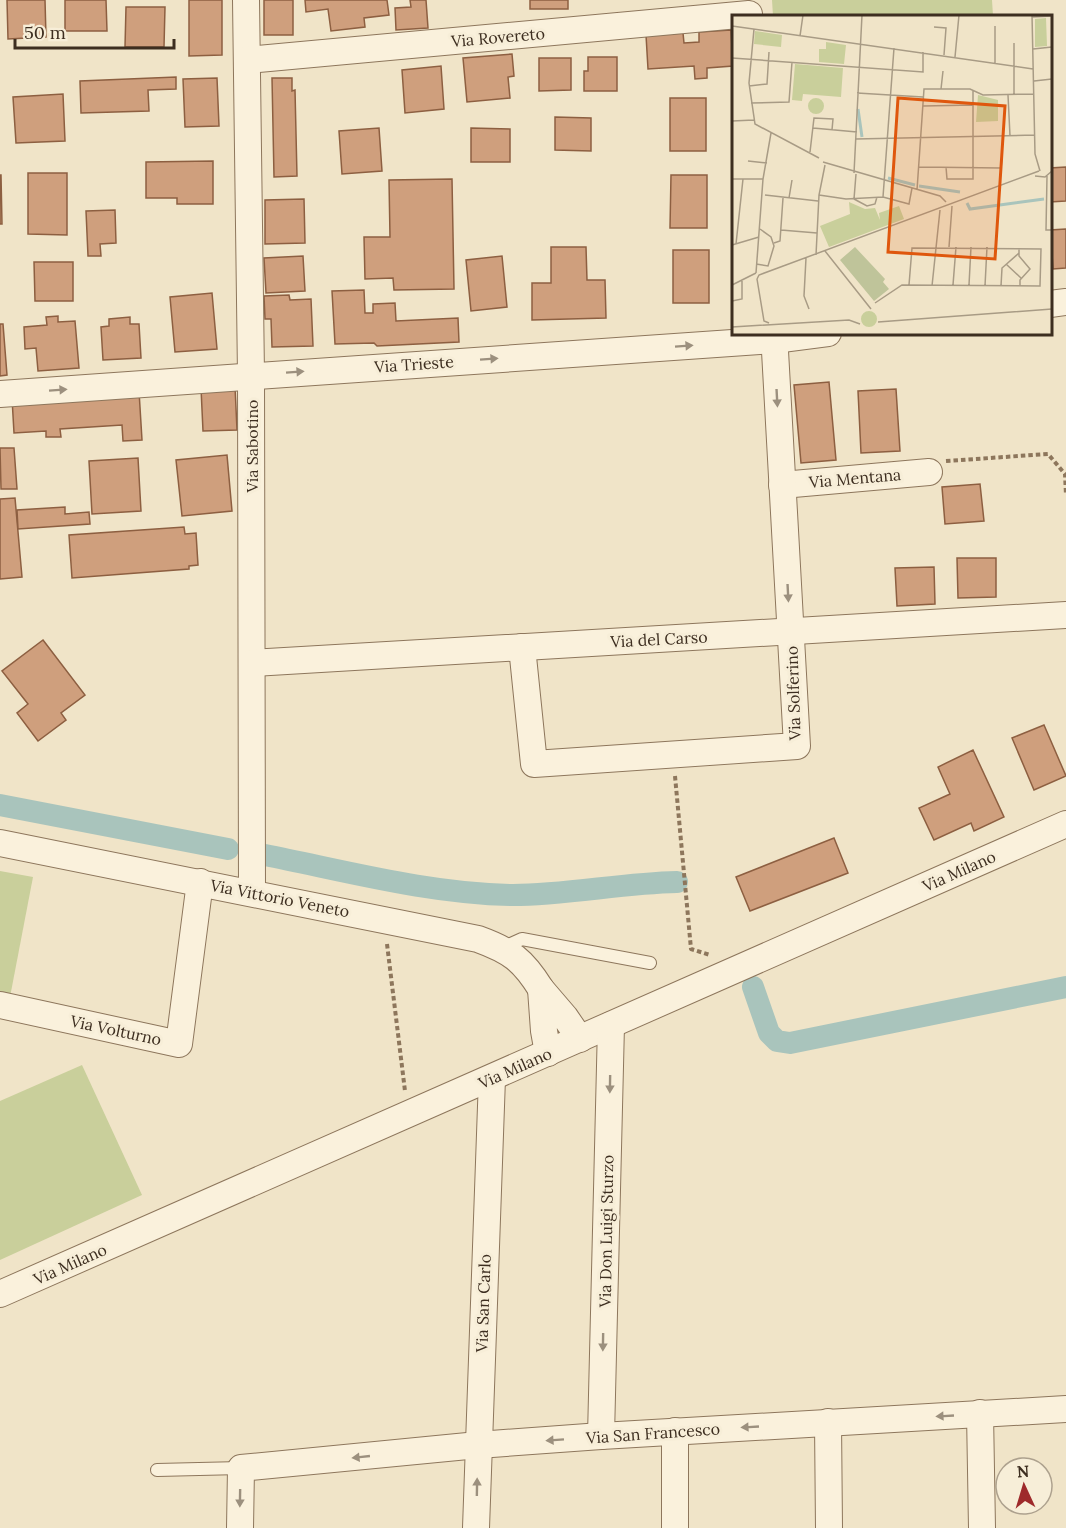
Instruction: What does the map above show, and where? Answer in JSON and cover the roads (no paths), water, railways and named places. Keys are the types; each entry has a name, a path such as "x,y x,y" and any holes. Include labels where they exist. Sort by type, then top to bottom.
{"street":[{"name":"Via Sabotino","path":"246,0 252,375 252,892"},
{"name":"Via Rovereto","path":"247,60 749,10"},
{"path":"1051,304 1066,302"},
{"name":"Via Trieste","path":"0,394 810,334"},
{"name":"Via Solferino","path":"522,647 534,764 797,746 774,336"},
{"name":"Via Mentana","path":"782,485 929,472"},
{"name":"Via del Carso","path":"252,663 1066,615"},
{"name":"Via Milano","path":"0,1294 1066,824"},
{"name":"Via Vittorio Veneto","path":"0,843 478,939 502,948 515,956 528,969 580,1039"},
{"name":"Via Volturno","path":"0,1005 179,1044 200,882"},
{"path":"541,989 548,1053"},
{"name":"Via Don Luigi Sturzo","path":"601,1436 611,1025"},
{"name":"Via San Carlo","path":"476,1528 492,1078"},
{"name":"Via San Francesco","path":"241,1468 478,1445 601,1436 1066,1408"},
{"path":"980,1413 982,1528"},
{"path":"828,1422 829,1528"},
{"path":"675,1431 675,1528"},
{"path":"240,1528 241,1468"}],"lane":[{"path":"502,948 522,939 650,963"},
{"path":"157,1470 241,1468"}],"waterway":[{"path":"0,805 228,849"},
{"path":"265,855 389,881 482,894 533,894 677,882"},
{"path":"753,987 769,1033 777,1041 790,1043 1066,987"}]}
